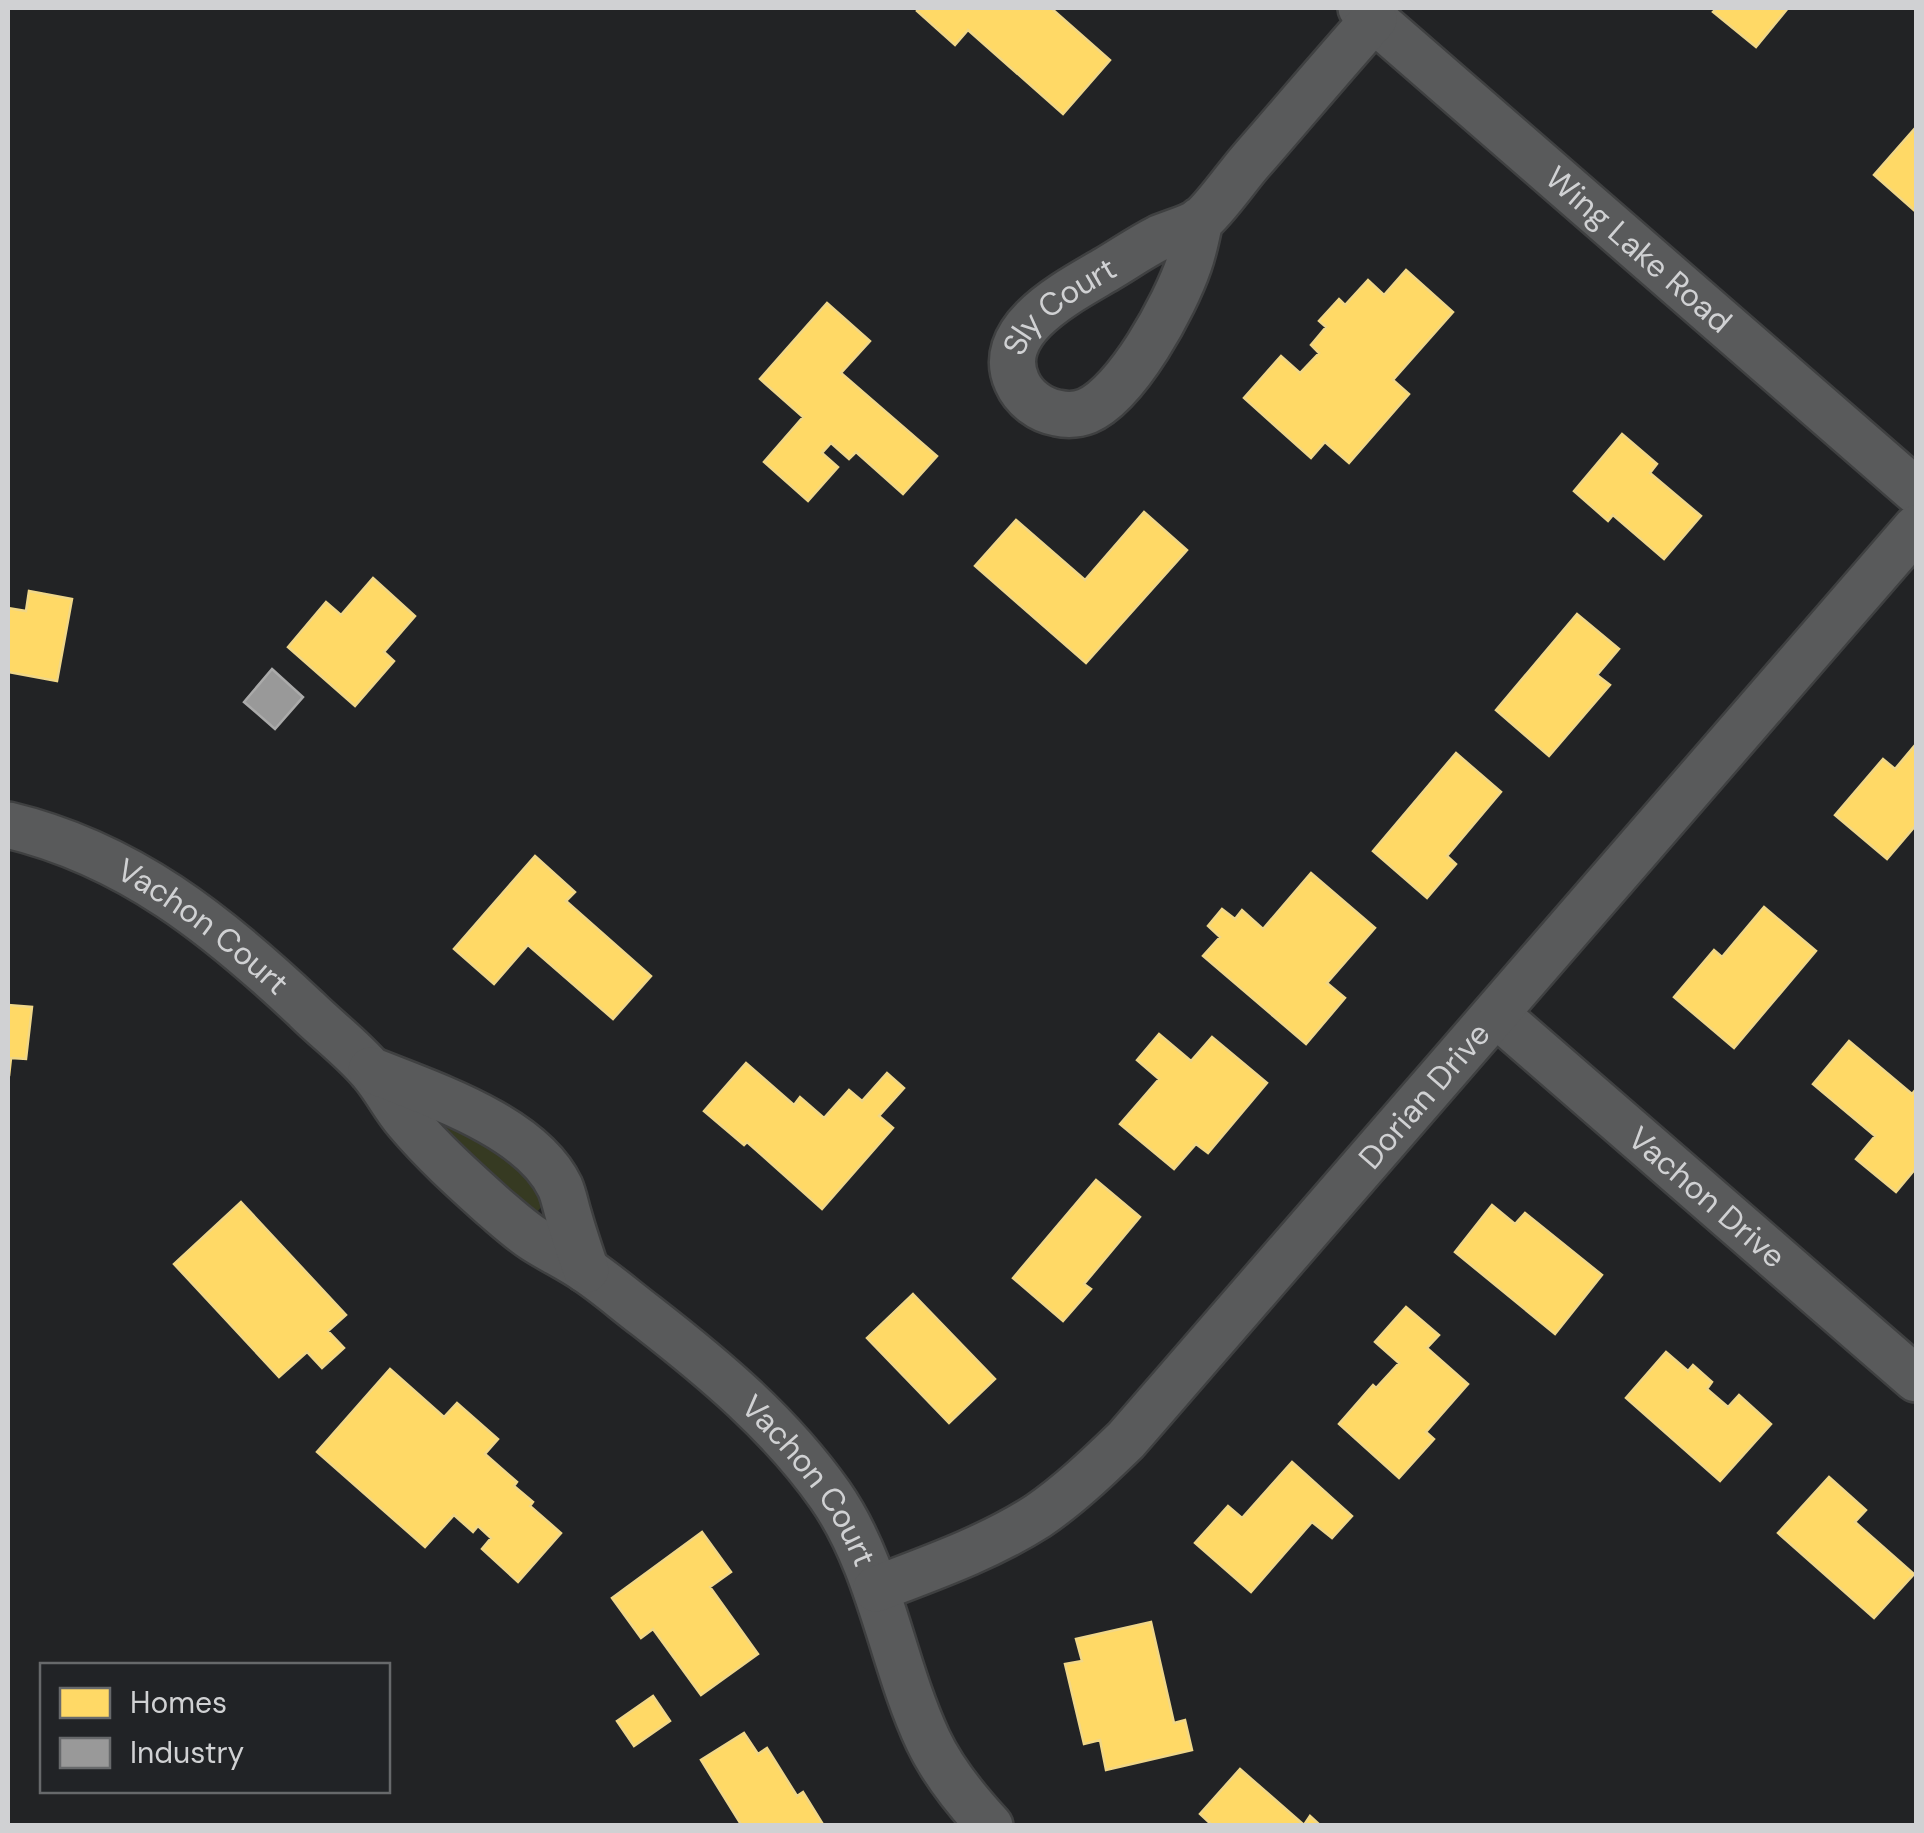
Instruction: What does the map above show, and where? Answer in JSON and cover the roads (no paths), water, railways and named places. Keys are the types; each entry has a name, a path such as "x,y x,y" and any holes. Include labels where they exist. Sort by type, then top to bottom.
{"street":[{"name":"Sly Court","path":"1200,220 1157,239 1071,290 1028,325 1011,358 1020,389 1032,401 1046,411 1067,415 1088,411 1113,392 1142,357 1166,312 1188,266 1200,220 1367,13"},
{"name":"Wing Lake Road","path":"1367,13 1916,491"},
{"name":"Dorian Drive","path":"876,1589 958,1558 1038,1516 1096,1470 1126,1440 1916,528"},
{"name":"Vachon Court","path":"8,825 40,832 91,852 146,882 188,908 275,980 371,1070 404,1118 447,1164 531,1237 586,1270 717,1373 757,1410 830,1496 876,1589"},
{"name":"Vachon Drive","path":"1497,1014 1916,1378"},
{"name":"Vachon Court","path":"371,1070 458,1105 525,1146 560,1187 586,1270"},
{"path":"876,1589 929,1742 950,1780 990,1826"}]}
